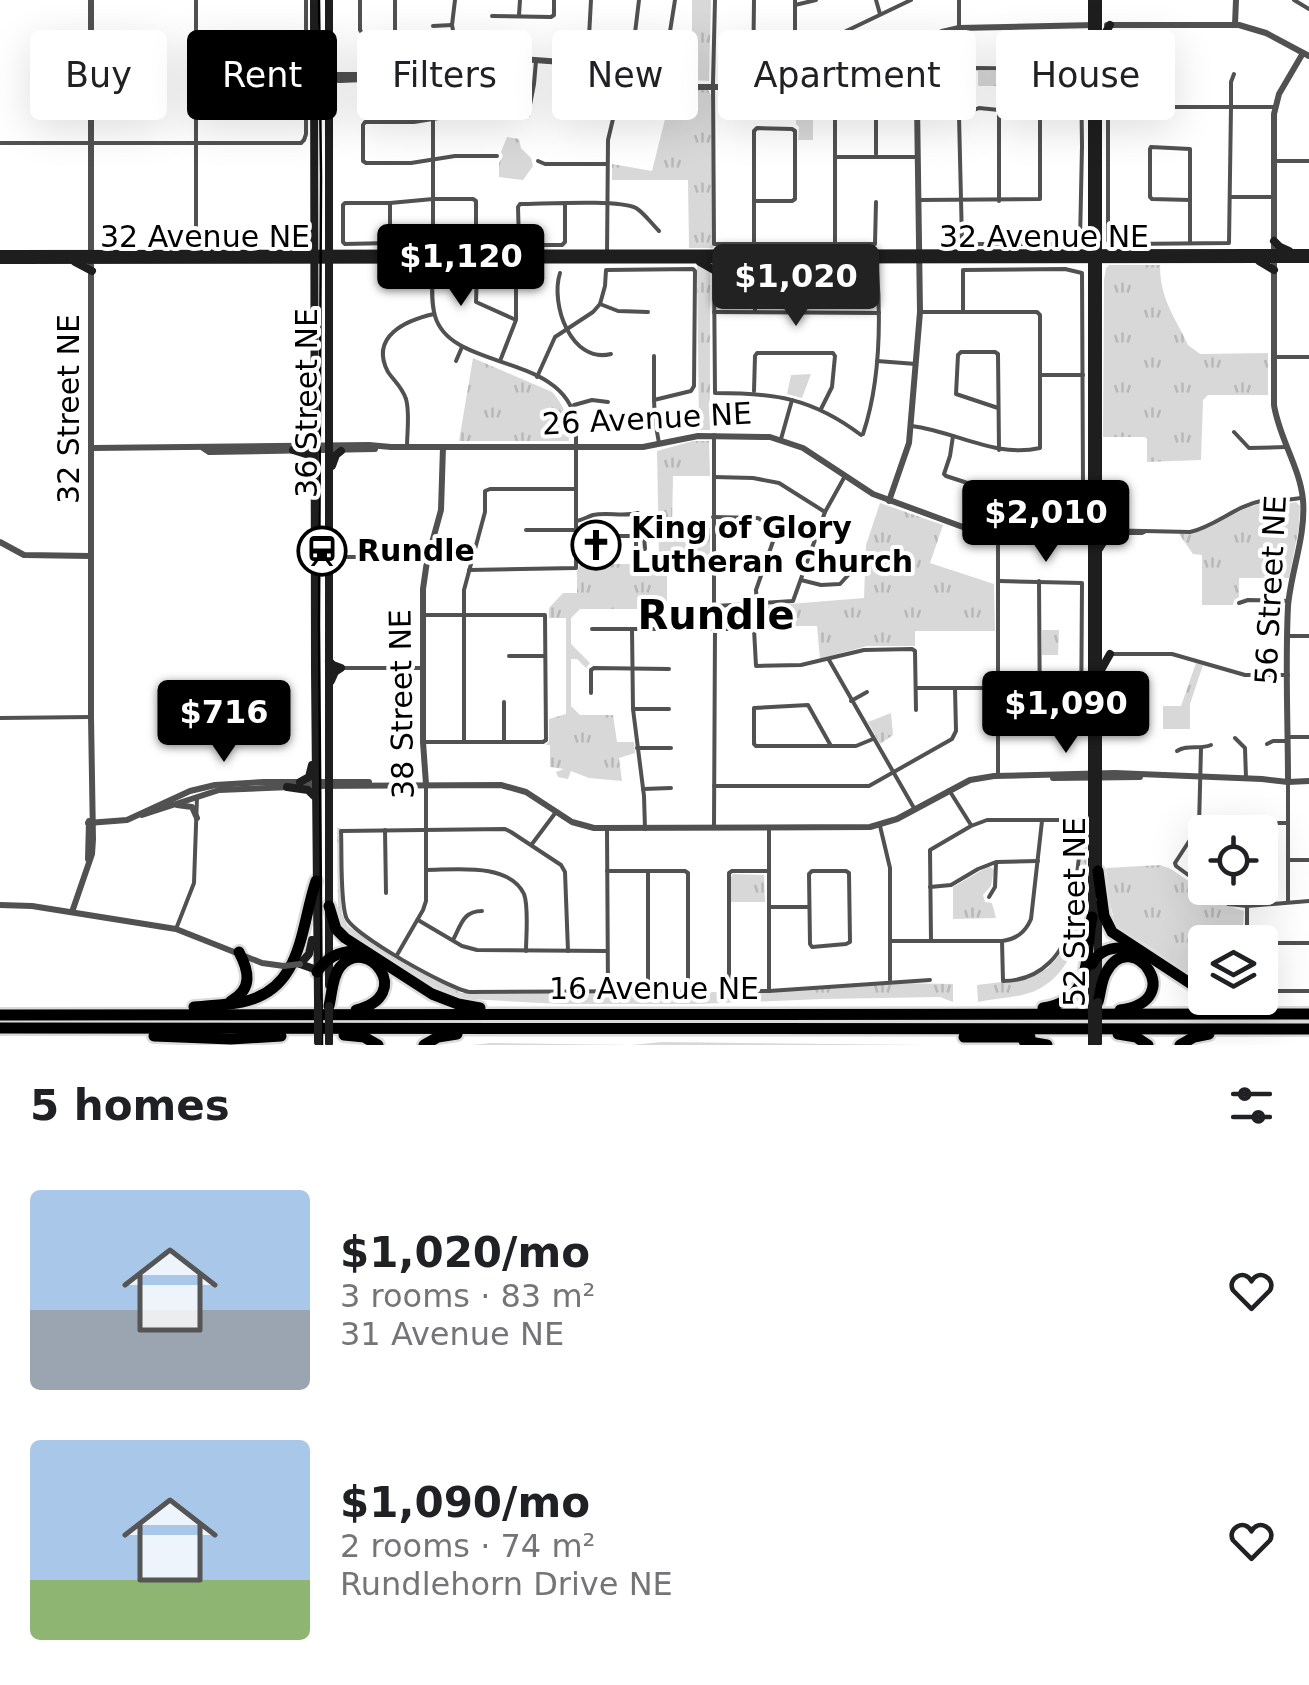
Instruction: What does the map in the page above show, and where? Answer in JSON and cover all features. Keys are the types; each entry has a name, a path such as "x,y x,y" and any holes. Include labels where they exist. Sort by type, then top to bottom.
{"highway":[{"path":"1098,871 1104,916 1110,929 1188,982"},
{"path":"96,1014 240,1003 258,998 284,978 294,961 316,881"},
{"path":"329,906 338,932 427,991 450,1002 549,1014"},
{"path":"900,1014 1033,1009 1062,1004 1076,992 1083,978 1092,916"},
{"path":"1095,960 1103,951 1118,948 1149,956"},
{"path":"317,971 325,956 350,951 370,953"},
{"path":"218,1005 237,998 247,985 248,974 238,952"},
{"path":"362,958 381,970 384,991 373,1004 355,1010 322,1007 336,974 346,962 362,958"},
{"path":"1024,1014 1133,1007 1150,994 1150,970 1138,960 1117,960 1106,972 1095,1002"},
{"name":"16 Avenue NE","path":"0,1015 322,1007 549,1014 1309,1013"},
{"path":"1278,1010 1309,1013"},
{"name":"16 Avenue NE","path":"0,1028 1309,1030"},
{"path":"88,1028 96,1033 231,1038 348,1035 364,1037 378,1045"},
{"path":"424,1045 448,1035 531,1029"},
{"path":"860,1029 1005,1038 1118,1034 1148,1045"},
{"path":"1180,1045 1204,1035 1309,1030"},
{"path":"231,1038 272,1045"},
{"path":"1005,1038 1047,1045"}],"main road":[{"name":"36 Street NE","path":"314,0 314,30"},
{"path":"329,0 331,30"},
{"path":"1091,26 1088,20 1094,3"},
{"name":"52 Street NE","path":"1094,3 1092,230 1086,249 1092,255 1098,278 1098,679 1092,916 1095,960"},
{"path":"1106,30 1110,25"},
{"name":"52 Street NE","path":"1091,26 1092,30"},
{"name":"36 Street NE","path":"315,120 315,750 325,784 335,792 330,805 322,1007"},
{"name":"36 Street NE","path":"325,956 316,924 316,798 325,784 329,690 330,120"},
{"name":"52 Street NE","path":"1096,1045 1092,255 1103,241 1100,120"},
{"path":"315,240 300,257 316,271"},
{"path":"1098,278 1113,256 1104,248 1103,241"},
{"path":"1274,241 1293,252"},
{"name":"32 Avenue NE","path":"1,255 196,252 300,257"},
{"name":"32 Avenue NE","path":"1,255 66,260 92,253 196,252 300,257 330,253 411,260 433,253 607,253 691,260 714,256"},
{"name":"32 Avenue NE","path":"345,257 433,253 714,256 921,252 1073,259 1092,255"},
{"name":"32 Avenue NE","path":"921,252 1255,259 1293,252 1309,256"},
{"name":"32 Avenue NE","path":"1113,256 1309,256"},
{"path":"330,282 336,265 345,257"},
{"path":"1073,259 1092,270"},
{"path":"1255,259 1274,270"},
{"path":"66,260 92,271"},
{"path":"411,260 433,270"},
{"path":"691,260 714,270"},
{"path":"304,446 312,438 315,421"},
{"path":"294,450 311,457 315,474"},
{"path":"330,476 341,450"},
{"path":"1097,553 1110,533"},
{"path":"330,549 342,557 332,564 330,576"},
{"path":"1098,679 1110,654"},
{"path":"329,661 340,668 332,676 329,690"},
{"path":"300,782 308,777 315,750"},
{"path":"287,787 308,790 316,798"},
{"path":"316,924 311,951 300,964 317,971"},
{"name":"36 Street NE","path":"317,971 325,1044"}],"street":[{"name":"32 Street NE","path":"72,912 88,865 91,821 91,0"},
{"path":"196,0 196,252"},
{"path":"0,143 301,143 306,0"},
{"path":"360,0 362,33 393,34 395,0"},
{"path":"453,30 455,0"},
{"path":"519,15 520,0"},
{"path":"492,16 551,17 554,0"},
{"path":"588,30 590,0"},
{"path":"635,30 639,0"},
{"path":"670,30 675,0"},
{"path":"715,0 714,244 876,244 876,202"},
{"path":"753,30 754,0"},
{"path":"794,30 795,2 816,0"},
{"path":"876,0 880,14"},
{"path":"848,30 911,0"},
{"path":"958,0 959,28"},
{"path":"1235,25 1236,0"},
{"path":"1298,1 1309,8"},
{"path":"589,23 598,23"},
{"path":"433,26 452,25"},
{"path":"950,30 1235,25 1258,30 1306,55"},
{"name":"56 Street NE","path":"1288,901 1289,600 1306,497 1276,414 1275,107 1306,55"},
{"path":"532,60 552,62"},
{"path":"532,94 536,60"},
{"path":"1234,74 1230,107 1229,243 1103,241 1110,107 1230,107 1275,107"},
{"path":"698,87 718,88"},
{"path":"1000,200 999,110 980,108 959,116 964,244 1080,242 1081,120"},
{"path":"469,570 574,570 576,423 572,406 560,390 537,376 462,345 443,332 434,314 432,160 433,120 363,124 366,163 411,163 432,160 455,156 497,156"},
{"path":"607,253 606,164 613,120"},
{"path":"835,120 836,244"},
{"path":"876,120 876,157"},
{"path":"890,501 912,426 920,312 916,120"},
{"path":"918,200 1040,200 1040,120"},
{"path":"754,244 754,131 792,129 795,198 755,201"},
{"path":"1190,200 1152,200 1152,147 1190,148 1190,200 1190,244"},
{"path":"835,157 917,156"},
{"path":"538,161 606,164"},
{"path":"1274,161 1309,161"},
{"path":"1231,197 1274,197"},
{"path":"390,204 388,245 344,244 345,203 473,198 476,224"},
{"path":"565,204 562,245 519,243 520,204 565,204 606,204 624,205 637,209 660,231"},
{"path":"714,256 714,390 792,399 822,409 861,436 864,434 877,360 878,270 756,269 755,312"},
{"path":"537,376 554,337 600,304 607,269 693,269 694,386 691,391 654,400"},
{"path":"953,436 946,476 998,490 1082,488 1082,273 1065,269 963,270 962,312"},
{"path":"500,361 516,320 516,272 477,271 478,304 516,320"},
{"path":"560,272 557,298 567,328 589,354 611,354"},
{"path":"600,304 618,311 648,312"},
{"path":"714,312 879,313"},
{"path":"912,426 999,450 1040,448 1038,312 920,312"},
{"path":"407,447 408,406 387,368 384,350 398,327 434,314"},
{"path":"456,361 462,345"},
{"path":"754,393 757,353 833,353 836,356 832,387 822,409"},
{"path":"998,408 956,394 958,354 998,354 999,450"},
{"path":"654,356 654,421 659,443"},
{"path":"1274,357 1309,357"},
{"path":"877,360 916,364"},
{"path":"1040,375 1083,375"},
{"path":"781,439 792,399"},
{"path":"572,406 592,400 608,402"},
{"path":"1234,432 1249,448 1287,446"},
{"path":"714,435 716,606 793,601 826,512 845,476"},
{"name":"26 Avenue NE","path":"204,448 209,452 642,446 698,436 760,435 804,448 890,501 971,530 998,533 1195,531 1261,501"},
{"name":"26 Avenue NE","path":"330,448 391,447"},
{"name":"38 Street NE","path":"397,956 426,901 423,615 427,561 441,510 443,447"},
{"name":"26 Avenue NE","path":"92,448 315,448"},
{"path":"714,478 779,483 826,512"},
{"path":"464,742 464,590 485,512 486,492 490,488 576,489"},
{"path":"998,490 998,776"},
{"path":"1286,500 1306,497"},
{"path":"576,520 638,513"},
{"path":"713,517 752,518 776,527 756,590 757,604"},
{"path":"526,530 636,536"},
{"name":"26 Avenue NE","path":"1095,532 1146,531"},
{"path":"1,544 24,556 90,556"},
{"path":"342,557 400,556 427,561"},
{"path":"756,563 764,566"},
{"path":"801,580 840,584 851,572"},
{"path":"998,581 1082,583 1083,647 1082,730 998,731"},
{"path":"1039,581 1040,731"},
{"path":"1239,603 1289,600"},
{"path":"423,615 545,615 546,740 423,742"},
{"path":"592,629 754,629 756,666 801,666 864,650 912,649 916,710"},
{"path":"632,629 633,710 644,828"},
{"path":"714,629 714,828"},
{"path":"1288,636 1309,636"},
{"path":"1095,654 1172,654 1245,675 1288,675"},
{"path":"509,656 545,656"},
{"path":"829,660 915,810"},
{"path":"340,668 422,668"},
{"path":"591,693 594,668 669,669"},
{"path":"916,688 998,688"},
{"path":"714,786 869,786 952,739 956,731 956,688"},
{"path":"852,701 867,692"},
{"path":"504,702 504,742"},
{"path":"831,746 808,705 754,708 756,746 831,746 862,745 874,739"},
{"path":"633,710 669,709"},
{"path":"0,718 91,717"},
{"path":"1268,744 1309,737"},
{"path":"1235,738 1245,748 1246,778"},
{"path":"1177,751 1210,745"},
{"path":"637,748 671,748"},
{"path":"1199,815 1201,748"},
{"path":"142,815 224,784 501,785 526,792 582,826 857,828 880,826 970,780 998,776 1309,780"},
{"path":"91,821 118,822 170,806 197,792 325,784"},
{"path":"642,788 671,788"},
{"path":"950,790 971,826"},
{"path":"176,929 194,883 197,792"},
{"path":"170,806 192,807 197,818"},
{"path":"532,844 556,812"},
{"path":"931,941 930,850 988,820 1080,820 1070,928 1059,953 1026,978 1002,981 1002,941"},
{"path":"890,941 1002,941 1022,933 1031,920 1042,820"},
{"path":"1278,823 1288,823"},
{"path":"880,826 890,868 890,981"},
{"path":"769,828 770,991"},
{"path":"607,829 608,992"},
{"path":"385,830 386,893"},
{"path":"568,951 565,872 532,844 505,830 341,831 344,913 351,926 462,991 686,991 688,873 607,871"},
{"path":"1188,844 1176,863 1188,875"},
{"path":"1288,860 1309,860"},
{"path":"930,887 951,885 996,862 1038,861"},
{"path":"989,896 994,887 996,862"},
{"path":"426,870 497,872 519,887 526,904 526,951"},
{"path":"648,870 648,992"},
{"path":"768,871 728,873 731,992 930,980"},
{"path":"812,871 850,873 850,942 812,947 810,907 812,871"},
{"path":"77,896 93,915"},
{"path":"1238,905 1309,901"},
{"path":"0,905 32,906 176,929 267,964 300,964 325,956"},
{"path":"1246,925 1248,906"},
{"path":"770,907 810,907"},
{"path":"453,940 469,912 482,911"},
{"path":"418,920 477,950 608,952"},
{"path":"1278,943 1309,944"},
{"path":"1278,989 1309,991"}],"green space":[{"path":"692,0 711,0 709,81 698,80 698,30 692,30"},
{"path":"978,71 996,71 996,86 978,86"},
{"path":"698,90 708,90 713,248 689,248 688,180 612,180 612,164 652,171 665,120 698,120"},
{"path":"796,120 813,120 813,140 798,140"},
{"path":"507,137 519,139 521,148 531,158 533,166 523,180 499,177"},
{"path":"697,264 710,270 710,430 699,430"},
{"path":"1109,265 1160,265 1169,306 1188,345 1200,354 1268,353 1268,395 1208,395 1203,400 1201,460 1147,462 1145,437 1103,437 1104,280"},
{"path":"473,358 552,392 565,415 569,441 459,441"},
{"path":"811,374 802,398 787,394 791,375"},
{"path":"693,441 709,441 710,476 673,476 672,527 710,528 710,555 667,555 667,609 580,609 571,618 571,644 590,663 586,668 577,659 571,659 571,706 580,715 613,715 617,742 634,742 635,753 619,758 622,781 589,778 571,771 568,779 558,777 556,772 564,769 550,767 550,745 546,745 549,719 566,714 566,618 549,618 549,608 563,593 577,593 580,564 651,564 659,555 657,451"},
{"path":"1265,502 1296,502 1300,506 1289,578 1239,578 1239,597 1233,605 1202,605 1202,555 1193,554 1179,534 1200,530"},
{"path":"880,503 943,525 930,563 994,584 995,631 915,631 915,646 867,646 820,659 817,626 711,626 710,608 864,598 866,545"},
{"path":"1042,630 1059,630 1058,655 1042,655"},
{"path":"1196,663 1203,665 1190,704 1190,729 1163,729 1163,706 1181,706"},
{"path":"891,713 893,735 880,744 868,722"},
{"path":"1086,823 1081,919 1064,966 1053,979 1032,992 978,1002 977,985 1027,979 1048,968 1063,951 1073,924"},
{"path":"337,828 341,828 342,914 348,926 374,945 461,993 709,996 711,992 762,993 893,983 953,984 953,1002 940,997 560,1004 469,999 447,993 342,929 338,916"},
{"path":"1160,865 1171,869 1188,881 1188,905 1226,905 1244,911 1243,925 1188,925 1188,973 1115,924 1106,868"},
{"path":"989,866 994,870 991,886 983,895 985,902 992,903 996,918 953,919 953,887"},
{"path":"733,874 764,875 765,902 731,902"},
{"path":"662,1042 928,1045 631,1045"},
{"path":"491,1043 631,1045 472,1045"}],"tram line":[{"path":"319,0 322,1045"}],"place":[{"name":"King of Glory Lutheran Church","path":"596,545"},
{"name":"Rundle","path":"322,551"}],"district":[{"name":"Rundle","path":"716,615"}]}
